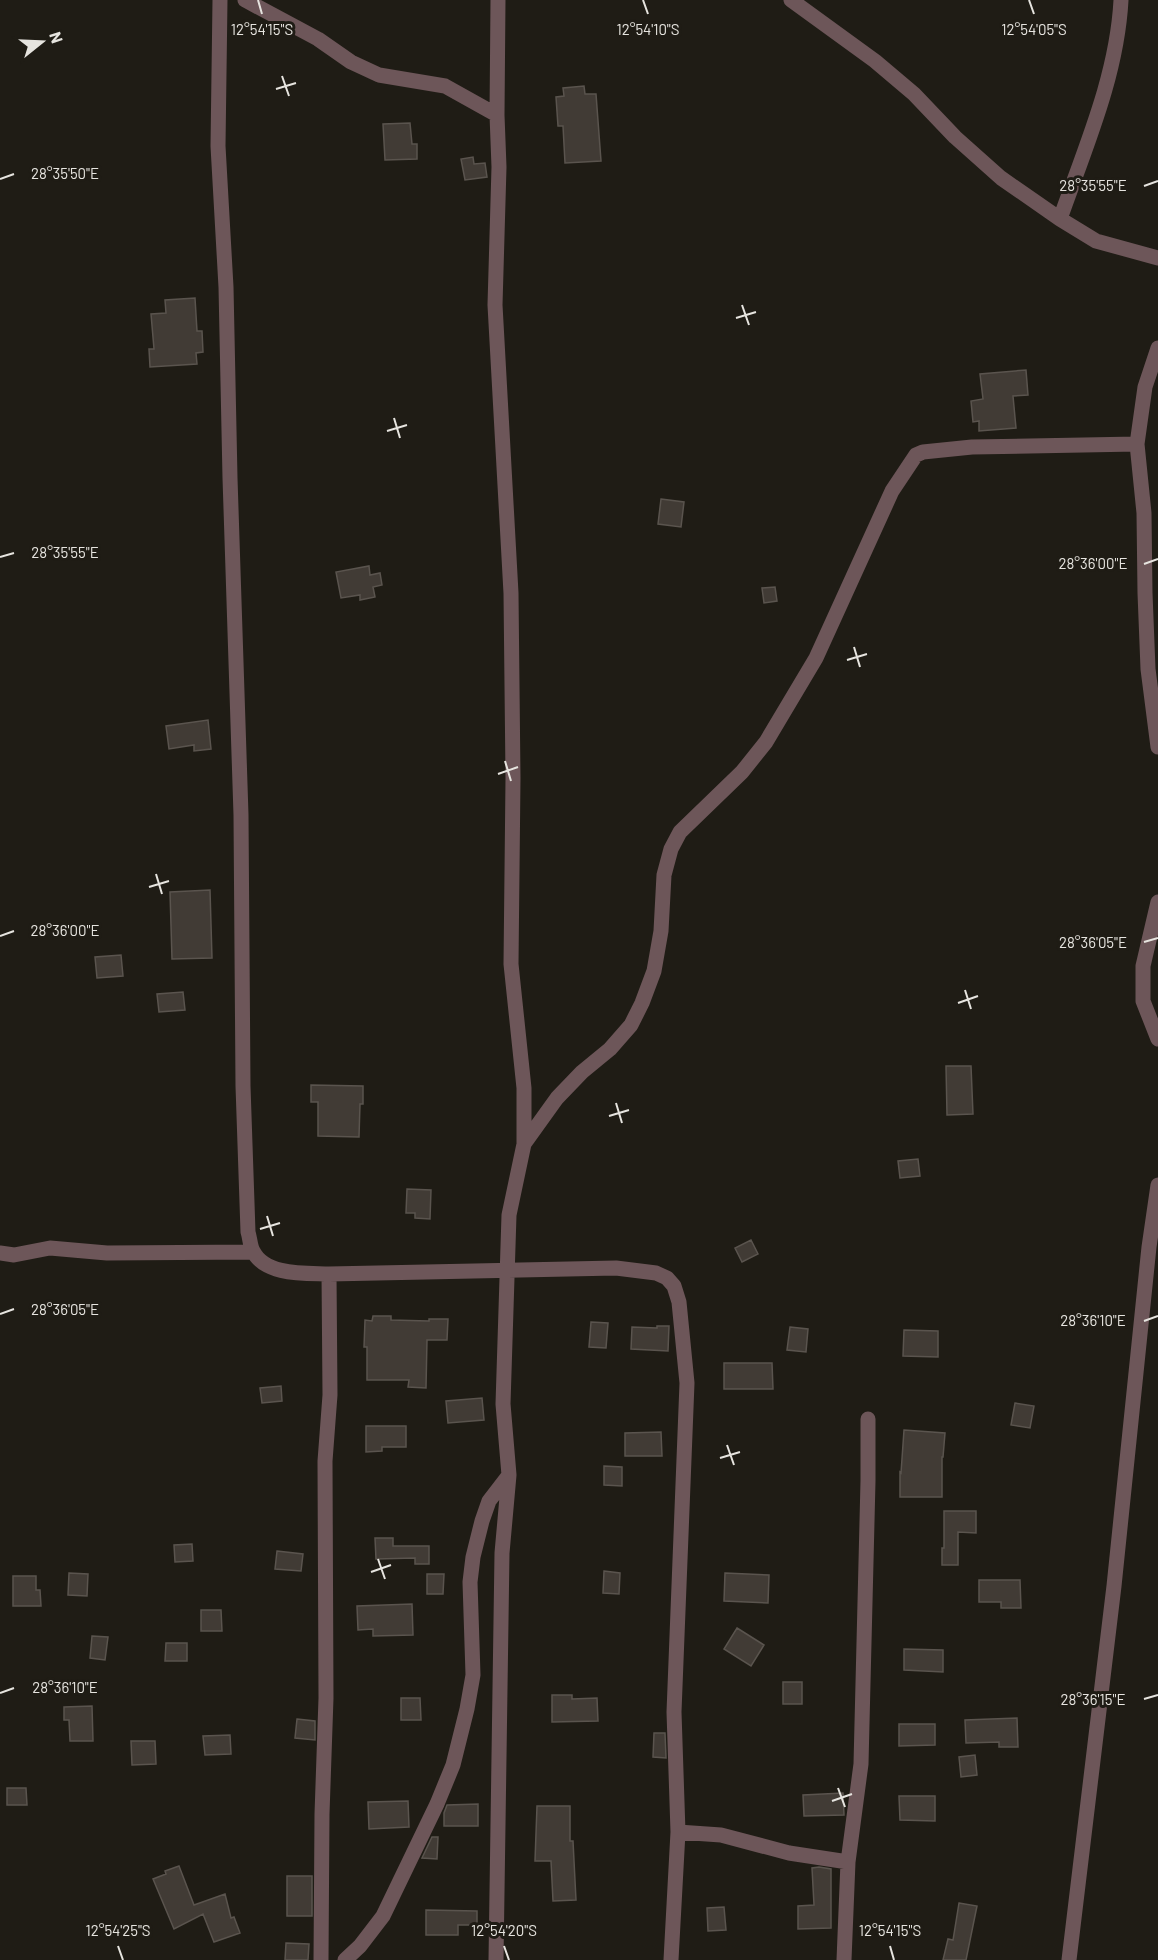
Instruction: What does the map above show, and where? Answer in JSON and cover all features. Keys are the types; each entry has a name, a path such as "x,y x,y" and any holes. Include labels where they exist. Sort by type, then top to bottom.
{"street":[{"path":"220,0 219,146 226,287 241,816 243,1086 248,1232 253,1252 265,1263 286,1272 329,1274 616,1268 656,1273 667,1278 674,1286 679,1302 687,1383 674,1712 678,1832 671,1960"},
{"path":"245,0 318,39 351,62 379,75 445,86 497,115"},
{"path":"496,1960 502,1553 509,1475 503,1404 509,1215 524,1144 524,1088 511,964 513,778 511,593 495,305 499,167 498,0"},
{"path":"791,0 875,61 914,94 955,137 986,164 1060,219 1096,241 1158,258"},
{"path":"1060,219 1112,66 1121,0"},
{"path":"1158,348 1145,387 1137,444 1144,513 1148,669 1158,747"},
{"path":"524,1144 557,1098 582,1072 610,1049 631,1025 654,971 661,931 664,875 671,849 680,832 742,772 766,742 793,693 816,658 892,491 916,455 923,452 972,447 1137,444"},
{"path":"1158,902 1143,966 1143,1001 1158,1039"},
{"path":"1069,1960 1158,1185"},
{"path":"0,1253 14,1255 50,1248 107,1252 253,1252"},
{"path":"321,1960 326,1698 324,1473 330,1395 329,1274"},
{"path":"844,1960 848,1862 861,1764 868,1481 867,1419"},
{"path":"345,1960 360,1946 383,1916 437,1804 453,1765 473,1675 470,1582 473,1557 489,1501 509,1475"},
{"path":"678,1832 721,1835 789,1853 848,1862"}],"building":[{"path":"584,86 585,94 596,94 601,161 565,163 563,126 558,126 556,97 564,96 563,88"},
{"path":"410,123 412,144 417,144 417,159 385,160 383,124"},
{"path":"473,157 474,164 485,163 487,177 465,180 461,159"},
{"path":"195,298 197,331 202,331 203,352 196,353 197,364 150,367 149,349 154,349 151,314 166,313 165,300"},
{"path":"1026,370 1028,395 1013,396 1016,428 979,431 979,421 973,422 971,401 983,399 980,374"},
{"path":"661,499 684,502 681,527 658,524"},
{"path":"369,566 370,575 380,573 382,585 373,587 375,597 360,600 360,595 341,598 336,572"},
{"path":"775,587 777,601 764,603 762,588"},
{"path":"208,720 211,749 194,751 194,745 169,749 166,726"},
{"path":"210,890 212,958 172,959 170,892"},
{"path":"121,955 123,976 97,978 95,957"},
{"path":"183,992 185,1010 159,1012 157,994"},
{"path":"946,1066 971,1066 973,1114 947,1115"},
{"path":"311,1085 363,1086 359,1137 318,1136 318,1102 311,1102"},
{"path":"918,1159 920,1176 900,1178 898,1161"},
{"path":"407,1189 431,1190 430,1219 415,1218 415,1213 406,1213"},
{"path":"751,1240 758,1254 742,1262 735,1248"},
{"path":"373,1316 391,1316 391,1320 448,1319 447,1340 427,1340 426,1388 408,1387 409,1380 367,1380 367,1347 364,1347 365,1320 372,1321"},
{"path":"591,1322 608,1323 606,1348 589,1347"},
{"path":"657,1326 669,1326 668,1351 631,1349 632,1327 657,1328"},
{"path":"790,1327 808,1329 806,1352 787,1350"},
{"path":"904,1330 938,1331 938,1357 903,1356"},
{"path":"724,1363 772,1363 773,1389 724,1389"},
{"path":"281,1386 282,1401 262,1403 260,1388"},
{"path":"482,1398 484,1420 448,1423 446,1401"},
{"path":"1015,1403 1034,1406 1030,1428 1011,1425"},
{"path":"366,1426 406,1426 406,1447 382,1447 382,1451 366,1452"},
{"path":"904,1430 945,1433 942,1457 942,1497 900,1497"},
{"path":"661,1432 662,1456 625,1456 625,1433"},
{"path":"604,1466 622,1467 622,1486 604,1485"},
{"path":"944,1511 976,1511 976,1533 958,1532 958,1565 942,1565"},
{"path":"375,1538 393,1538 393,1546 429,1546 429,1564 415,1564 415,1558 376,1559"},
{"path":"192,1544 193,1561 175,1562 174,1545"},
{"path":"277,1551 303,1554 301,1571 275,1569"},
{"path":"604,1571 620,1573 619,1594 603,1593"},
{"path":"69,1573 88,1574 87,1596 68,1595"},
{"path":"725,1573 769,1575 768,1603 724,1601"},
{"path":"427,1574 444,1574 443,1594 427,1594"},
{"path":"13,1576 36,1576 36,1590 40,1590 41,1606 13,1606"},
{"path":"979,1580 1020,1580 1021,1608 1001,1608 1001,1602 979,1602"},
{"path":"412,1604 413,1635 373,1636 373,1629 358,1630 357,1606"},
{"path":"201,1610 221,1610 222,1631 201,1631"},
{"path":"737,1628 764,1645 751,1666 724,1649"},
{"path":"92,1636 108,1637 105,1660 90,1658"},
{"path":"166,1643 187,1643 187,1661 165,1661"},
{"path":"904,1649 943,1650 943,1672 904,1670"},
{"path":"783,1682 802,1682 802,1704 783,1704"},
{"path":"552,1695 572,1695 572,1699 597,1698 598,1721 552,1722"},
{"path":"401,1698 420,1698 421,1720 401,1720"},
{"path":"92,1706 93,1741 70,1741 69,1720 64,1720 64,1707"},
{"path":"1017,1718 1018,1747 999,1747 999,1742 966,1743 965,1720"},
{"path":"297,1719 315,1721 315,1740 295,1738"},
{"path":"899,1724 935,1724 935,1745 899,1746"},
{"path":"654,1733 665,1733 666,1758 653,1757"},
{"path":"230,1735 231,1754 205,1755 203,1736"},
{"path":"131,1741 155,1741 156,1764 132,1765"},
{"path":"975,1755 977,1775 961,1777 959,1757"},
{"path":"7,1788 26,1788 27,1805 7,1805"},
{"path":"843,1793 844,1815 804,1816 803,1795"},
{"path":"899,1796 935,1796 935,1821 900,1820"},
{"path":"408,1801 409,1827 369,1829 368,1802"},
{"path":"478,1804 478,1826 444,1826 444,1813 447,1805"},
{"path":"537,1806 570,1806 570,1841 573,1841 576,1900 553,1901 551,1861 535,1861"},
{"path":"432,1837 438,1837 437,1859 422,1858"},
{"path":"179,1866 194,1905 225,1894 231,1918 234,1917 240,1933 214,1942 203,1914 174,1929 153,1879"},
{"path":"812,1868 831,1869 831,1928 798,1929 798,1906 814,1905"},
{"path":"287,1876 312,1876 312,1916 287,1916"},
{"path":"959,1903 977,1906 966,1960 943,1960 948,1939 953,1940"},
{"path":"724,1907 726,1930 708,1931 707,1908"},
{"path":"426,1910 477,1911 477,1925 458,1925 458,1935 426,1935"},
{"path":"286,1943 309,1944 308,1960 285,1960"}]}
